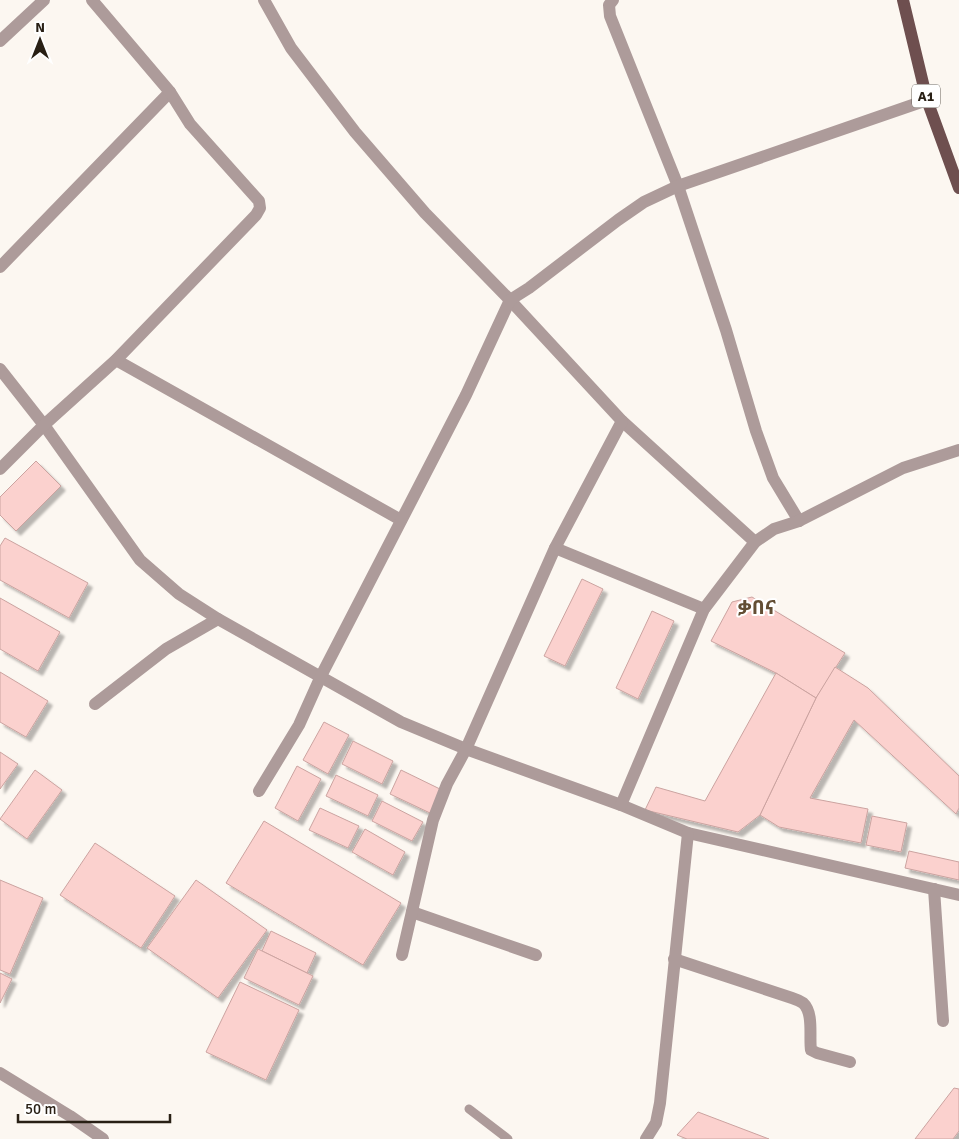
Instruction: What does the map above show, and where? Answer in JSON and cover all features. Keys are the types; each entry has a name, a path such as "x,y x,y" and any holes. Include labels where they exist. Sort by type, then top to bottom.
{"main road":[{"name":"A1","path":"903,0 927,100 959,188"}],"street":[{"path":"0,41 44,0"},
{"path":"0,469 44,425 116,360 256,215 260,208 259,201 190,124 170,92 92,0"},
{"path":"264,0 291,48 355,132 425,213 510,300 622,421 755,542"},
{"path":"613,0 609,5 610,16 678,186 726,330 756,431 773,478 799,521"},
{"path":"0,267 170,92"},
{"path":"259,790 299,725 321,676 466,395 510,300 529,288 644,202 678,186 927,100"},
{"path":"116,360 402,520"},
{"path":"0,369 44,425 140,560 179,594 218,619 402,722 466,750 621,805 688,833 959,895"},
{"path":"402,955 433,820 447,784 466,750 555,548 622,421"},
{"path":"621,805 704,609 755,542 774,529 799,521 902,468 959,450"},
{"path":"555,548 704,609"},
{"path":"95,704 166,649 218,619"},
{"path":"646,1139 656,1123 660,1102 688,833"},
{"path":"934,889 943,1022"},
{"path":"412,912 536,956"},
{"path":"674,958 792,998 803,1004 809,1016 812,1050 850,1062"},
{"path":"0,1073 70,1116 103,1139"}],"lane":[{"path":"469,1109 508,1139"}],"building":[{"path":"36,461 61,486 16,531 0,515 0,497"},
{"path":"5,538 88,583 69,618 0,580 0,546"},
{"path":"582,579 603,589 565,666 544,656"},
{"path":"752,597 845,653 816,698 776,673 711,641 732,602"},
{"path":"0,598 60,632 38,671 0,649"},
{"path":"652,611 674,621 638,699 616,688"},
{"path":"835,667 868,688 959,776 959,808 956,814 854,720 810,798 868,809 861,843 779,827 760,815 816,698"},
{"path":"0,672 48,701 26,737 0,722"},
{"path":"776,673 816,698 760,815 738,832 645,810 656,787 705,801"},
{"path":"324,722 349,735 328,774 303,760"},
{"path":"353,741 393,761 382,784 342,764"},
{"path":"0,752 18,764 0,789"},
{"path":"297,766 321,779 298,821 275,808"},
{"path":"35,770 62,790 27,839 0,819"},
{"path":"401,770 442,790 430,813 390,794"},
{"path":"336,775 378,795 368,816 326,796"},
{"path":"382,801 423,822 412,841 372,821"},
{"path":"320,808 359,826 348,848 309,830"},
{"path":"872,816 907,823 901,852 866,845"},
{"path":"264,821 401,903 363,965 226,883"},
{"path":"365,829 405,852 393,875 352,852"},
{"path":"95,843 175,896 141,948 60,895"},
{"path":"909,851 959,862 959,880 905,868"},
{"path":"0,880 43,898 10,974 0,970"},
{"path":"196,880 267,930 218,998 147,948"},
{"path":"271,931 316,953 307,973 262,951"},
{"path":"258,949 313,976 299,1005 244,978"},
{"path":"0,973 12,979 0,1003"},
{"path":"240,982 299,1010 266,1080 206,1052"},
{"path":"954,1088 959,1089 959,1131 953,1139 915,1139"},
{"path":"698,1112 769,1139 687,1139 677,1135"}],"district":[{"name":"ቃበና","path":"757,607"}]}
